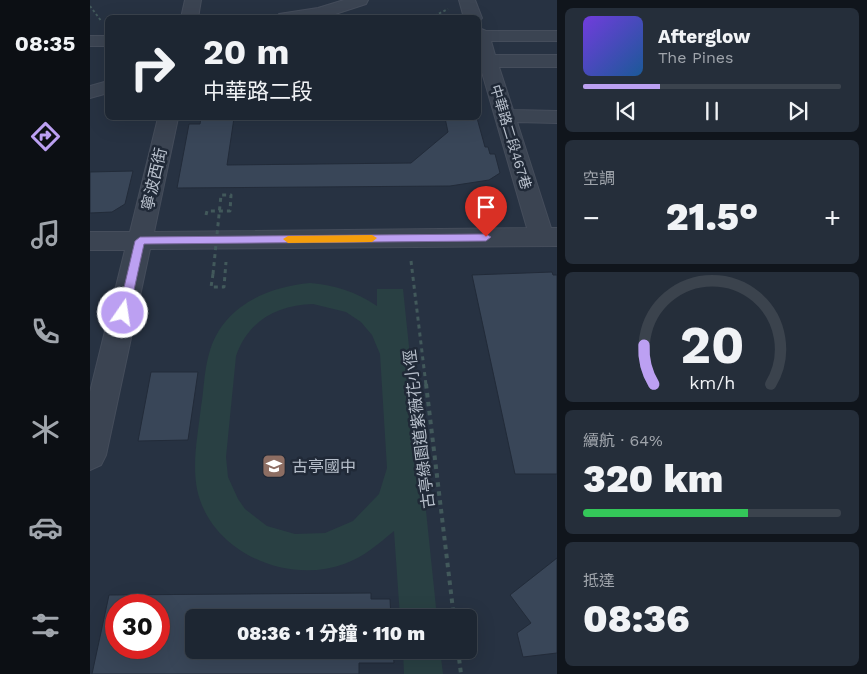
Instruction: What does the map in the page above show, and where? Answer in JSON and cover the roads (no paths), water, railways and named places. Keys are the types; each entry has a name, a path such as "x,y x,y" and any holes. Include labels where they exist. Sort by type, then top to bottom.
{"street":[{"path":"190,15 194,0"},
{"name":"中華路二段467巷","path":"467,0 472,15"},
{"path":"307,15 321,13 351,1 364,15"},
{"path":"481,31 557,36"},
{"path":"90,41 105,41"},
{"name":"中華路二段467巷","path":"481,41 504,116 550,237"},
{"path":"487,61 557,61"},
{"path":"90,92 105,88"},
{"path":"504,116 557,116"},
{"name":"寧波西街","path":"90,455 168,120"},
{"path":"90,241 550,237"}],"place":[{"name":"古亭國中","path":"274,466"}]}
